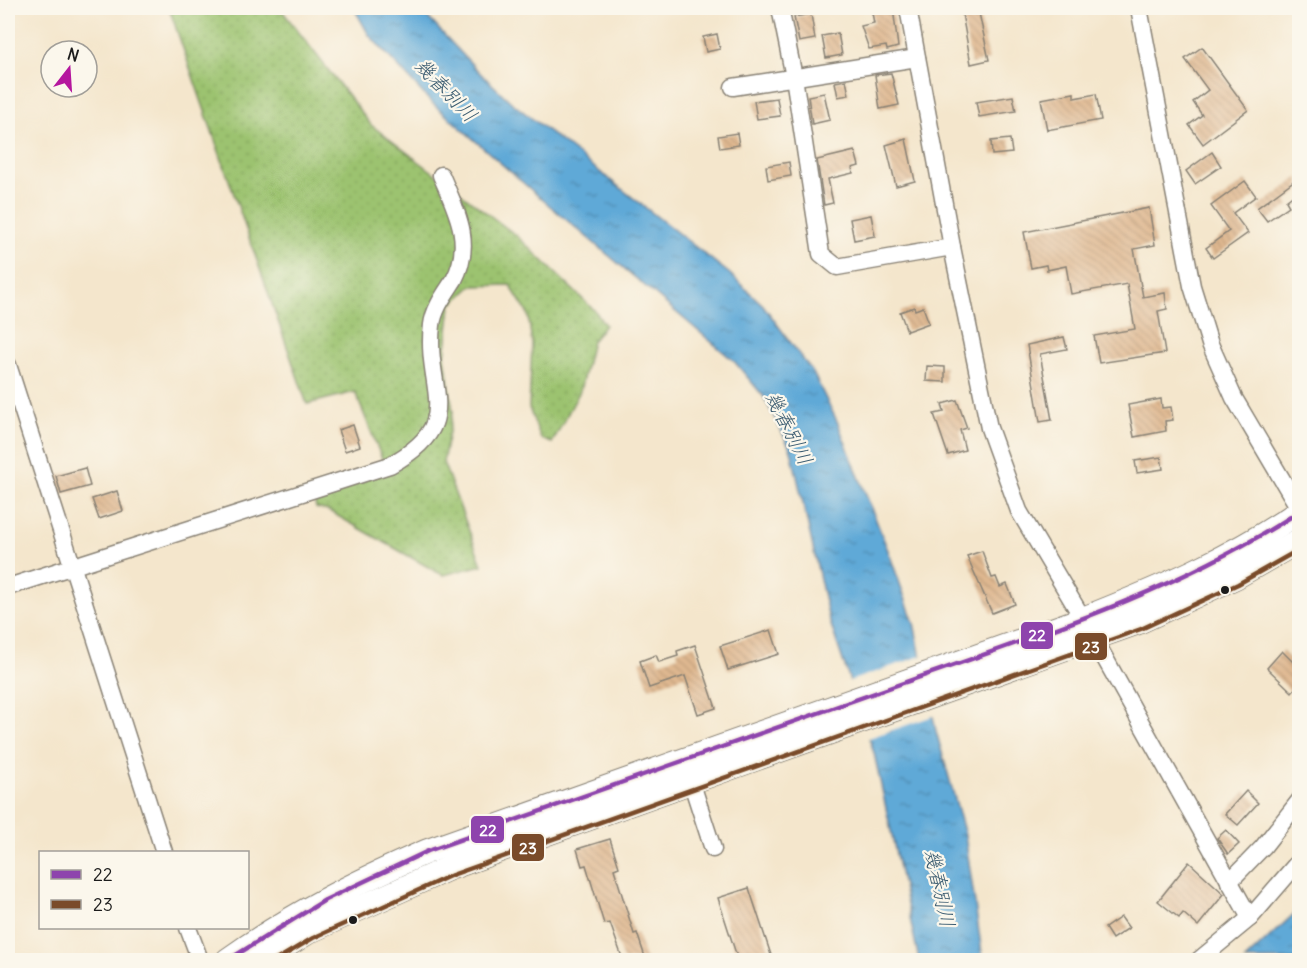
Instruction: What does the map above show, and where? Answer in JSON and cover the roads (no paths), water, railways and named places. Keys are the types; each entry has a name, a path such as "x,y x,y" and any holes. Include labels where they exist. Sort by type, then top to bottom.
{"highway":[{"path":"1089,629 1260,538 1299,511"},
{"path":"228,960 274,928 328,897 428,851 833,719 1089,629 1185,601 1299,540"},
{"path":"262,960 309,931 449,868 691,782 833,719"}],"street":[{"path":"780,8 794,77 821,254 837,267 952,246"},
{"path":"908,8 952,246 989,428 1019,510 1089,629 1250,918"},
{"path":"1139,8 1192,286 1210,344 1234,398 1299,511"},
{"path":"733,87 917,58"},
{"path":"8,587 390,465 418,447 432,428 437,407 432,323 438,305 455,278 463,251 462,223 441,175"},
{"path":"8,365 164,851"},
{"path":"691,782 713,849"},
{"path":"1229,882 1263,847 1299,800"},
{"path":"1200,960 1250,918 1299,860"},
{"path":"189,929 200,960"}],"water":[{"name":"幾春別川","path":"354,8 419,8 479,72 511,102 730,274 763,305 813,373 837,421 914,623 936,731 965,835 983,960 919,960 874,753 829,619 791,450 764,397 734,361 537,195 430,101 369,35"},
{"path":"1295,913 1299,916 1299,960 1245,960"}]}
